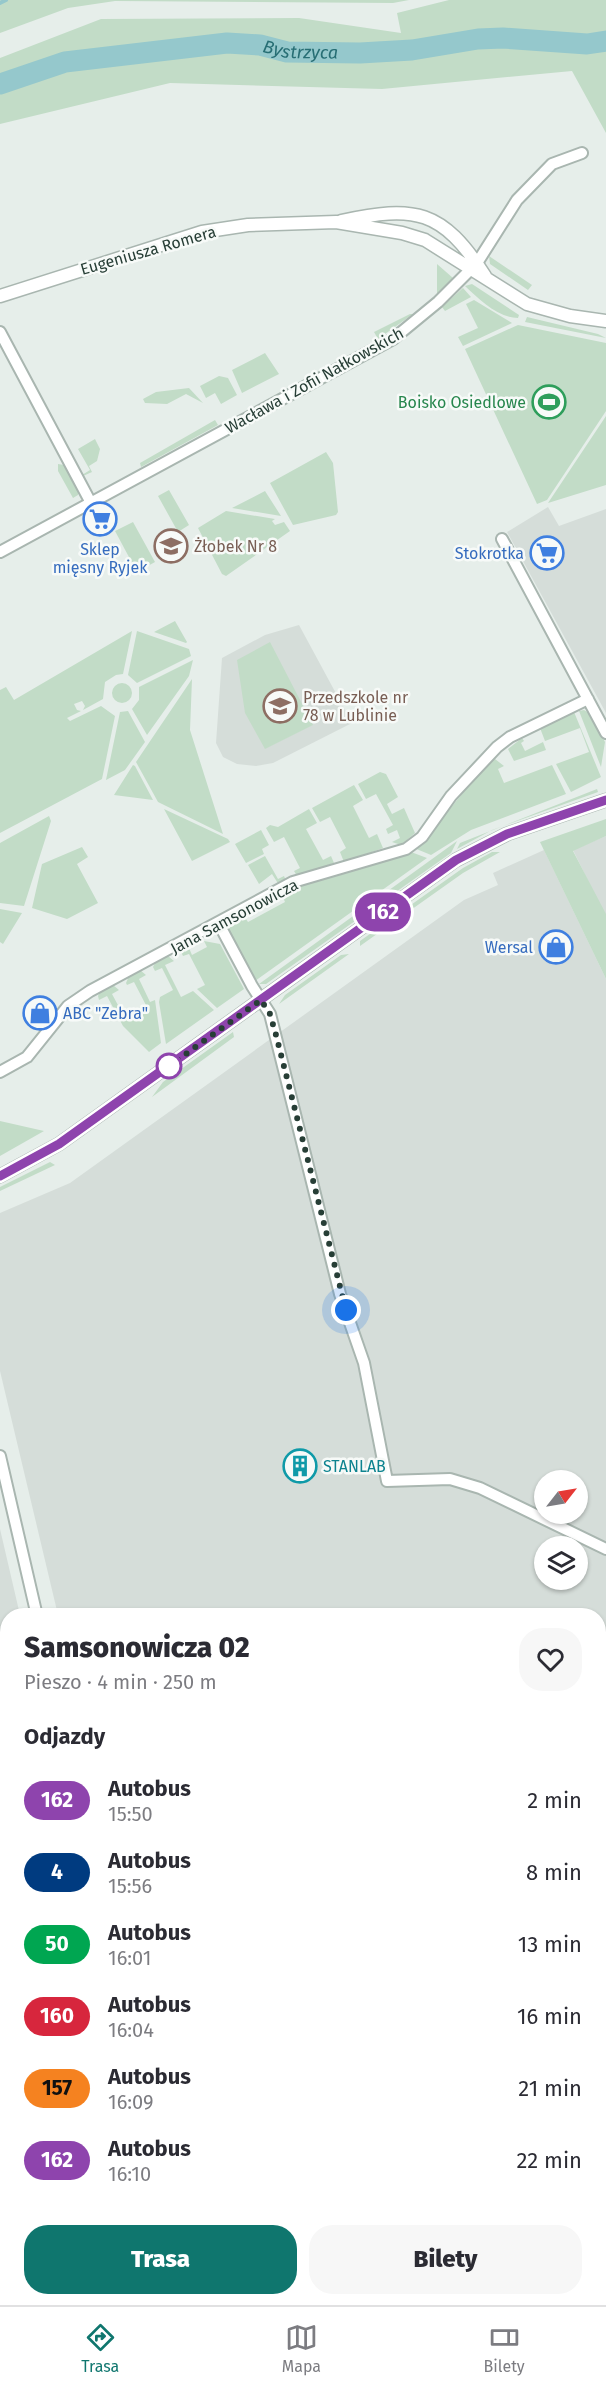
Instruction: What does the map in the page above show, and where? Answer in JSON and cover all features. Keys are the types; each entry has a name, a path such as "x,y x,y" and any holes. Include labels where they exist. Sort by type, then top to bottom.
{"street":[{"name":"Wacława i Zofii Nałkowskich","path":"0,552 381,347 418,320 474,267 517,200 552,164 582,153"},
{"name":"Eugeniusza Romera","path":"0,296 202,232 263,224 336,222 388,212 408,212 426,217 448,230 474,267"},
{"name":"Eugeniusza Romera","path":"336,222 425,240 474,267 485,277 527,304 570,316 606,321"},
{"path":"0,332 91,503"},
{"path":"502,539 606,733"},
{"name":"Jana Samsonowicza","path":"0,1072 27,1057 68,1006 90,991 219,924 292,882 406,849 422,837 451,796 496,747 510,737 588,699"},
{"path":"0,1176 59,1144 474,850 507,834 606,800"},
{"path":"219,924 270,1014 340,1294 364,1363 387,1481 450,1479 480,1488 606,1549"},
{"path":"0,1456 35,1608"}],"shaded area":[{"path":"548,507 559,526 606,509 606,713 507,532"},
{"name":"Przedszkole nr 78 w Lublinie","path":"299,625 352,723 273,763 256,766 237,764 223,757 216,743 222,658 265,635"},
{"path":"606,836 606,914 605,915 573,850"},
{"path":"544,850 606,979 606,1608 56,1608 0,1371 0,1213 70,1183 464,900 498,885 493,873"},
{"path":"0,1529 18,1608 0,1608"}],"green space":[{"path":"0,0 409,0 393,3 115,1 68,8 0,33"},
{"path":"449,0 606,0 606,133 572,71 382,89 170,83 0,124 0,58 101,19 299,18 401,33 397,13"},
{"path":"489,256 532,285 528,290 490,264"},
{"path":"437,264 453,278 437,294"},
{"path":"472,284 519,315 518,318 503,315 489,307 465,286"},
{"path":"463,288 471,297 445,311 442,307"},
{"path":"474,300 512,323 463,346 458,337 478,328 466,304"},
{"path":"413,314 378,339 374,332"},
{"path":"527,317 598,334 606,338 525,322"},
{"path":"518,325 606,343 606,411 547,500 537,504 465,349"},
{"path":"265,353 279,374 242,393 232,370"},
{"path":"219,376 228,378 237,395 221,404 215,393 206,398 200,386"},
{"path":"189,388 203,403 186,394 167,404 145,403 143,399 156,392"},
{"path":"606,416 606,485 548,503"},
{"path":"215,420 218,425 141,467 140,463"},
{"path":"95,439 100,449 97,461 89,466 92,472 83,476 90,470 78,449"},
{"path":"326,452 333,463 338,512 336,515 293,525 270,483"},
{"path":"58,464 64,465 78,491 78,495 73,498 58,471"},
{"path":"169,490 189,525 178,532 158,496"},
{"path":"265,491 281,516 232,508"},
{"path":"226,511 275,519 272,521 275,525 284,522 290,531 226,576 222,574 198,528"},
{"path":"133,522 155,562 137,572 115,531"},
{"path":"175,621 187,642 186,643 154,632"},
{"path":"132,631 123,674 116,675 105,682 103,699 83,710 85,706 82,701 74,704 77,710 81,711 67,718 70,721 101,706 115,716 102,779 0,833 0,690 6,687 14,700"},
{"path":"137,631 189,649 191,656 137,683 128,675"},
{"path":"270,642 313,725 265,749 245,713 237,660"},
{"path":"193,660 189,676 147,735 132,709 139,700 139,687"},
{"path":"192,679 190,730 223,834 158,802 136,762"},
{"path":"122,683 129,686 132,693 129,700 122,703 115,700 112,693 115,686"},
{"path":"584,710 589,713 605,742 601,767 579,711"},
{"path":"128,711 145,742 125,770 106,780 120,712"},
{"path":"574,712 601,777 571,792 556,764 589,752 580,728 545,741 540,728"},
{"path":"522,738 524,741 521,743 525,751 543,742 546,750 514,761 508,749"},
{"path":"495,759 504,766 498,769 504,783 552,765 566,794 471,830 431,855 414,848 424,841 487,763"},
{"path":"133,765 135,766 153,800 114,795"},
{"path":"380,772 386,774 398,797 387,804 392,814 404,808 415,833 401,845 392,842 400,838 397,830 388,834 386,829 393,825 376,794 366,799 358,784"},
{"path":"354,785 363,800 353,806 369,838 377,834 383,848 344,862 340,852 346,848 330,817 320,822 312,808"},
{"path":"597,789 598,792 503,826"},
{"path":"164,809 228,839 230,842 192,861"},
{"path":"309,809 317,823 306,829 323,860 331,856 334,863 297,876 294,871 300,868 284,837 274,842 266,828 270,825 278,827"},
{"path":"49,816 51,821 24,906 0,903 0,843"},
{"path":"606,819 606,836 573,851 606,914 606,979 540,842"},
{"path":"261,830 269,845 262,849 264,854 246,863 235,844"},
{"path":"489,831 457,849 460,843"},
{"path":"457,841 451,853 266,984 259,984"},
{"path":"82,847 88,857 77,864 98,903 67,919 32,908 42,864"},
{"path":"411,852 427,858 255,981 228,930 231,923 244,916 248,922 285,902 282,895 299,886"},
{"path":"492,852 500,852 463,873 360,946 360,941 463,868"},
{"path":"265,856 278,879 284,876 286,881 279,885 272,874 259,884 248,865"},
{"path":"0,909 22,913 3,944 0,942"},
{"path":"204,941 220,944 244,989 217,1008 197,989 205,985 189,954 183,956 181,952 189,948 192,955 207,947"},
{"path":"349,954 279,1004 285,995 341,955"},
{"path":"168,956 174,961 165,965 181,997 193,991 214,1010 166,1044 159,1002 160,997 173,990 162,968 155,971 153,967 155,963"},
{"path":"140,970 146,975 139,979 150,1002 155,1000 161,1043 149,1052 123,1026 107,996 99,1000 98,996 100,991 113,985 119,990 112,994 126,1020 148,1009 134,982 127,985 126,983 129,976"},
{"path":"233,1032 234,1037 152,1097 163,1082"},
{"path":"0,1121 44,1131 0,1156"},
{"path":"50,1162 55,1165 0,1191 0,1187"}],"waterway":[{"path":"0,3 6,0"},
{"name":"Bystrzyca","path":"0,84 65,62 227,43 260,45 287,52 360,53 412,50 478,39 503,38 587,44 606,41"}],"bus line":[{"name":"162","path":"0,1176 30,1162 59,1144 456,860 507,834 606,800"}],"place":[{"name":"Boisko Osiedlowe","path":"549,402"},
{"name":"Sklep mięsny Ryjek","path":"100,519"},
{"name":"Żłobek Nr 8","path":"171,546"},
{"name":"Stokrotka","path":"547,553"},
{"name":"Przedszkole nr 78 w Lublinie","path":"280,706"},
{"name":"Wersal","path":"556,947"},
{"name":"ABC \"Zebra\"","path":"40,1013"},
{"name":"STANLAB","path":"300,1466"}],"route":[{"path":"169,1066 261,1000 270,1014 281,1053 340,1294 346,1310"}]}
